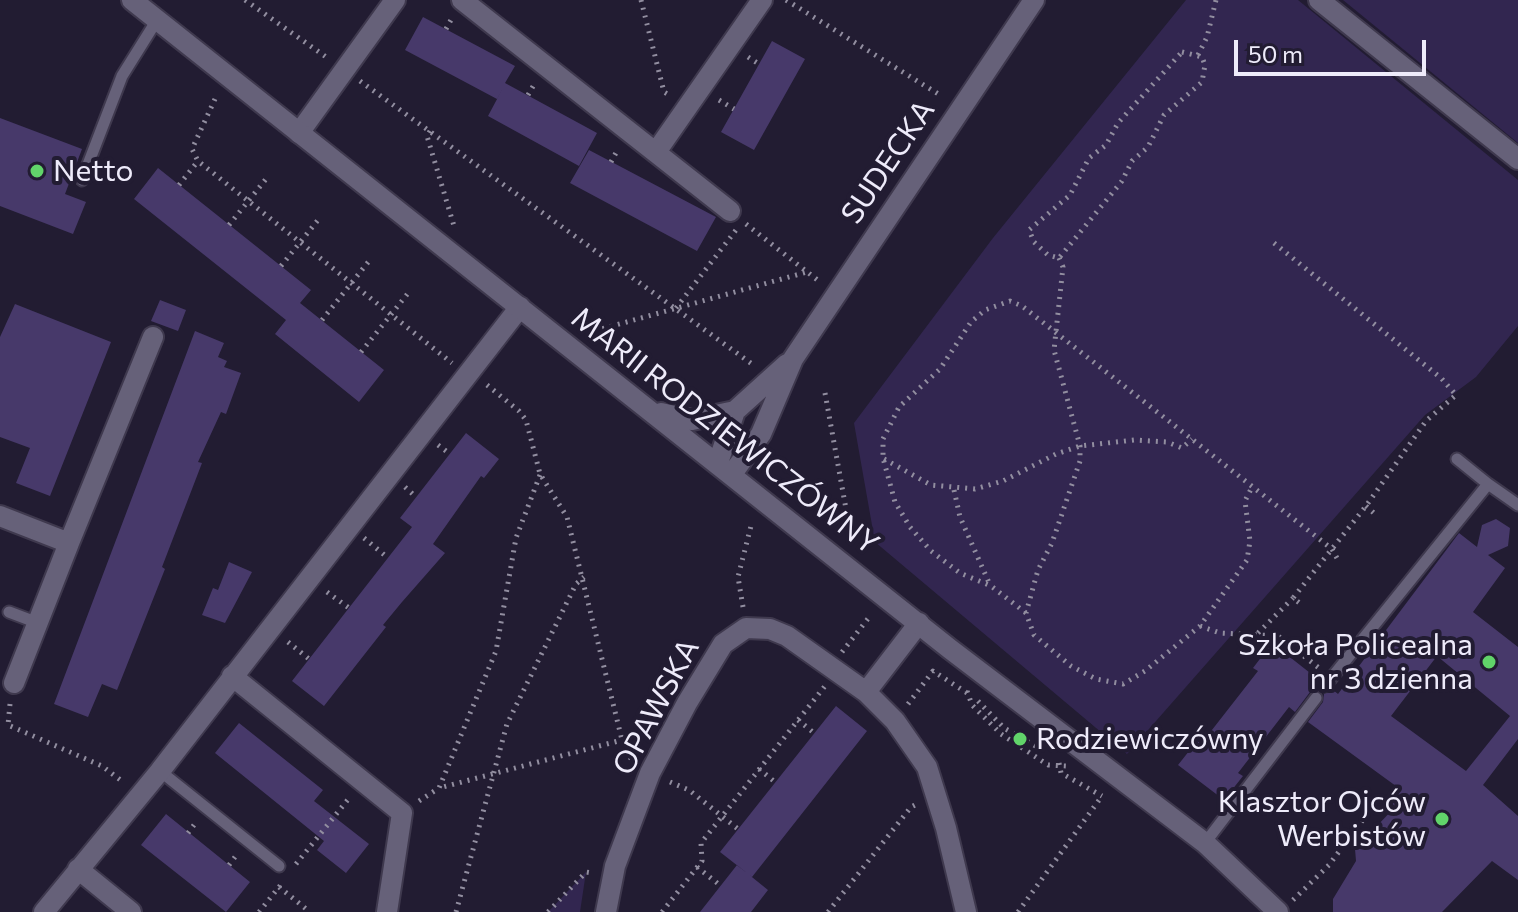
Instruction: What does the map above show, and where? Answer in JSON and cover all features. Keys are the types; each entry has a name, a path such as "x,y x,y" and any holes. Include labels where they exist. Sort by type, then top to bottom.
{"street":[{"name":"MARII RODZIEWICZÓWNY","path":"132,0 448,253 1285,907"},
{"path":"299,133 395,0"},
{"path":"462,0 736,216"},
{"path":"656,152 762,0"},
{"name":"SUDECKA","path":"725,469 761,434 793,359 1034,0"},
{"path":"1319,0 1518,159"},
{"path":"44,912 160,771 520,307"},
{"path":"14,683 153,337"},
{"name":"SUDECKA","path":"735,411 793,359"},
{"path":"652,411 692,420 735,411 725,469"},
{"path":"0,516 69,543"},
{"path":"866,692 919,623"},
{"path":"746,628 770,629 787,636 866,692 895,721 927,767 966,912"},
{"name":"OPAWSKA","path":"606,912 612,877 650,773 723,644 746,628"},
{"path":"232,676 402,813 387,912"},
{"path":"78,869 131,912"}],"lane":[{"path":"82,180 122,76 157,20"},
{"path":"1457,459 1518,505"},
{"path":"1329,682 1488,484"},
{"path":"9,612 38,623"},
{"path":"1205,843 1316,698"},
{"path":"160,771 279,866"}],"path":[{"path":"245,0 752,364"},
{"path":"641,0 664,92 689,107"},
{"path":"786,0 940,95"},
{"path":"1198,55 1207,37 1216,0"},
{"path":"1176,53 1198,55 1205,65 1202,82 1164,115 1148,147 1132,161 1122,181 1059,258 1048,255 1034,242 1029,230 1070,195 1089,158 1106,145 1118,123 1176,53"},
{"path":"215,99 192,149 198,161 468,376 489,387 526,420 540,474 567,517 584,577 599,656 627,755 650,773 689,790 738,829"},
{"path":"430,131 427,136 457,236 448,253"},
{"path":"179,185 198,161"},
{"path":"229,225 266,179"},
{"path":"675,309 736,216 835,295"},
{"path":"281,266 318,220"},
{"path":"1257,634 1293,598 1332,549 1426,421 1456,395 1441,378 1274,243"},
{"path":"1026,613 1038,570 1070,494 1080,461 1080,446 1054,350 1063,267 1059,258"},
{"path":"322,320 369,261"},
{"path":"583,335 807,272"},
{"path":"361,352 409,292"},
{"path":"1252,487 1245,501 1250,541 1247,560 1200,626 1169,653 1123,684 1096,679 1059,657 1034,635 1026,613 991,586 960,573 931,551 910,527 895,502 883,458 883,439 899,407 940,369 971,322 985,310 1010,301 1022,306 1332,549 1338,560"},
{"path":"825,393 859,576"},
{"path":"883,458 931,485 954,490 975,489 1003,481 1056,454 1080,446 1134,440 1167,442 1182,448 1192,439"},
{"path":"540,474 516,538 496,651 439,788 622,740"},
{"path":"954,490 960,517 991,586"},
{"path":"1366,506 1375,514"},
{"path":"746,628 738,577 752,522"},
{"path":"456,912 507,724 576,584 584,577"},
{"path":"1293,598 1302,605"},
{"path":"671,912 664,910 702,861 701,843 824,686 870,616"},
{"path":"1200,626 1220,633 1278,636 1329,682"},
{"path":"895,721 933,671 976,699 1004,728 1044,751"},
{"path":"14,683 8,725 102,766 140,795"},
{"path":"798,720 814,733"},
{"path":"1018,912 1104,793 1061,773 1058,758"},
{"path":"759,769 775,782"},
{"path":"259,912 363,782"},
{"path":"828,912 911,807 937,796"},
{"path":"1285,907 1329,865 1368,813"},
{"path":"697,867 721,886"},
{"path":"548,912 586,872 612,877"},
{"path":"279,887 310,912"}],"shaded area":[{"path":"1186,0 1298,0 1518,180 1518,326 1476,377 1425,415 1127,754 875,542 854,423 993,238"},
{"path":"1343,0 1518,0 1518,143"},
{"path":"586,872 580,912 548,912"}],"building":[{"path":"423,17 515,66 505,83 597,133 579,166 488,116 504,86 497,99 405,50"},
{"path":"772,41 805,59 754,150 721,132"},
{"name":"Netto","path":"0,118 82,149 65,194 86,202 73,234 0,206"},
{"path":"589,150 716,217 697,251 570,183"},
{"path":"158,168 311,290 300,303 384,370 359,402 275,334 286,320 134,199"},
{"path":"160,300 186,310 178,331 151,321"},
{"path":"15,304 111,342 50,496 16,483 30,448 0,437 0,337"},
{"path":"195,331 224,343 218,357 227,361 224,367 241,373 226,414 221,412 198,462 202,463 162,567 165,569 117,690 102,684 88,717 54,704"},
{"path":"466,433 499,459 484,478 481,476 433,544 445,553 383,625 386,627 324,706 292,681 412,527 400,518"},
{"path":"1496,519 1510,528 1508,546 1488,555 1505,568 1473,612 1518,647 1518,739 1483,785 1518,816 1518,880 1492,861 1442,912 1333,912 1333,899 1356,861 1355,849 1395,807 1391,801 1400,789 1308,722 1323,702 1324,694 1333,690 1338,694 1459,533 1477,547 1482,525","holes":["1437,656 1510,716 1466,771 1391,716"]},
{"path":"229,562 252,572 225,623 202,615 213,588 218,590"},
{"path":"1272,643 1319,680 1317,690 1310,692 1295,712 1289,707 1238,773 1243,776 1224,800 1178,765 1197,741 1201,744 1258,671 1253,668"},
{"path":"836,706 867,731 752,877 720,852"},
{"path":"239,723 323,790 314,801 369,844 346,873 317,850 324,841 215,753"},
{"path":"166,814 250,882 226,912 141,845"},
{"path":"737,865 768,890 751,912 700,912"}],"place":[{"name":"Netto","path":"37,171"},
{"name":"Szkoła Policealna nr 3 dzienna","path":"1489,662"},
{"name":"Rodziewiczówny","path":"1020,739"},
{"name":"Klasztor Ojców Werbistów","path":"1442,819"}]}
